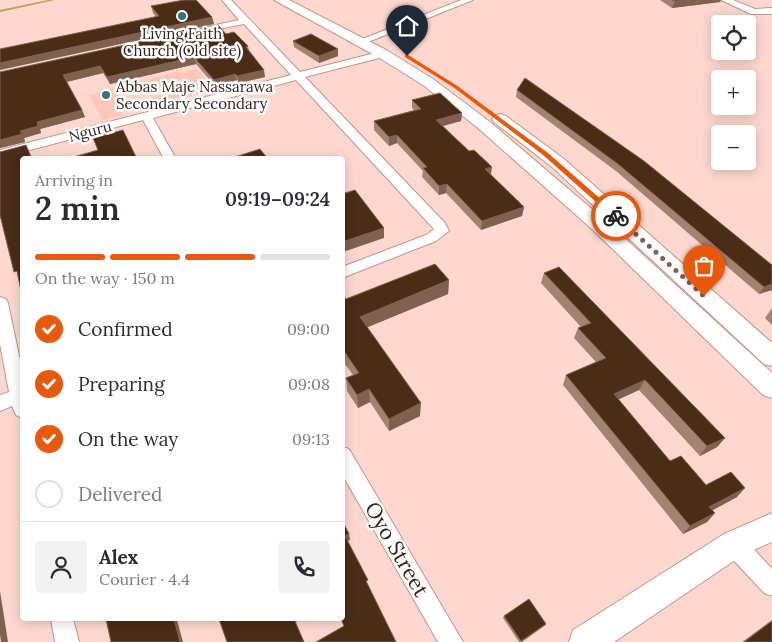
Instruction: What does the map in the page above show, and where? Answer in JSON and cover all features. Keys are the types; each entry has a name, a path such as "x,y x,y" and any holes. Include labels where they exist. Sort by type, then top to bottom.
{"main road":[{"path":"280,0 367,39 383,54 428,82 484,124 538,170 772,388"},
{"path":"302,0 367,39 454,86 558,163 772,357"},
{"path":"585,642 734,544 772,526"}],"street":[{"path":"226,0 437,221 442,231 431,238 345,273"},
{"path":"367,39 469,0"},
{"path":"725,0 754,12 772,11"},
{"path":"189,33 246,21"},
{"name":"Nguru","path":"0,154 383,54"},
{"path":"146,116 168,156"},
{"path":"0,303 20,391"},
{"path":"0,403 20,400"},
{"name":"Oyo Street","path":"345,460 451,642"},
{"path":"734,544 772,585"},
{"path":"62,621 67,642"}],"shaded area":[{"name":"Abbas Maje Nassarawa Secondary Secondary","path":"197,69 214,90 197,95 184,79 159,85 160,87 155,88 157,91 144,94 143,91 135,92 113,97 123,115 103,120 89,95 179,71 181,73"},
{"name":"Abbas Maje Nassarawa Secondary Secondary","path":"186,89 192,96 142,110 137,102"}],"building":[{"path":"184,0 196,0 212,17 0,63 0,49 159,16 151,6"},
{"path":"218,25 226,34 234,32 248,46 246,47 264,70 237,76 235,74 214,80 194,57 107,77 100,66 63,75 82,110 37,122 38,126 20,131 22,134 0,140 0,72"},
{"path":"311,34 338,49 319,56 293,41"},
{"path":"525,78 644,161 772,265 772,284 764,287 618,164 517,90"},
{"path":"440,93 462,113 436,120 469,151 474,150 492,167 485,169 524,207 482,221 447,184 439,186 423,168 427,167 397,135 389,137 374,121 421,109 412,100"},
{"path":"123,130 136,156 77,156 98,150 93,138"},
{"path":"26,145 31,156 20,156 20,286 17,271 14,272 0,215 0,152"},
{"path":"260,149 266,156 238,156"},
{"path":"355,190 384,228 345,241 345,193"},
{"path":"435,264 449,280 360,317 421,403 389,419 369,389 357,395 346,378 359,373 345,352 345,298 346,299"},
{"path":"559,267 725,438 707,446 645,380 614,394 670,461 681,456 706,485 731,472 745,488 709,507 715,513 690,526 566,375 606,358 578,328 591,323 544,273"},
{"path":"345,526 349,534 345,536"},
{"path":"345,536 368,580 366,581 396,642 316,642 344,626 342,621 345,621"},
{"path":"529,599 546,624 521,641 504,616"},
{"path":"106,621 175,621 180,642 111,642"},
{"path":"220,621 295,621 304,642 227,642"},
{"path":"772,621 772,642 744,642"}],"waterway":[{"path":"0,11 53,0"}],"way so far":[{"path":"616,216 704,296"}],"place":[{"name":"Living Faith Church (Old site)","path":"182,16"},
{"name":"Abbas Maje Nassarawa Secondary Secondary","path":"106,95"}],"route":[{"path":"407,56 454,86 558,163 616,216"}]}
